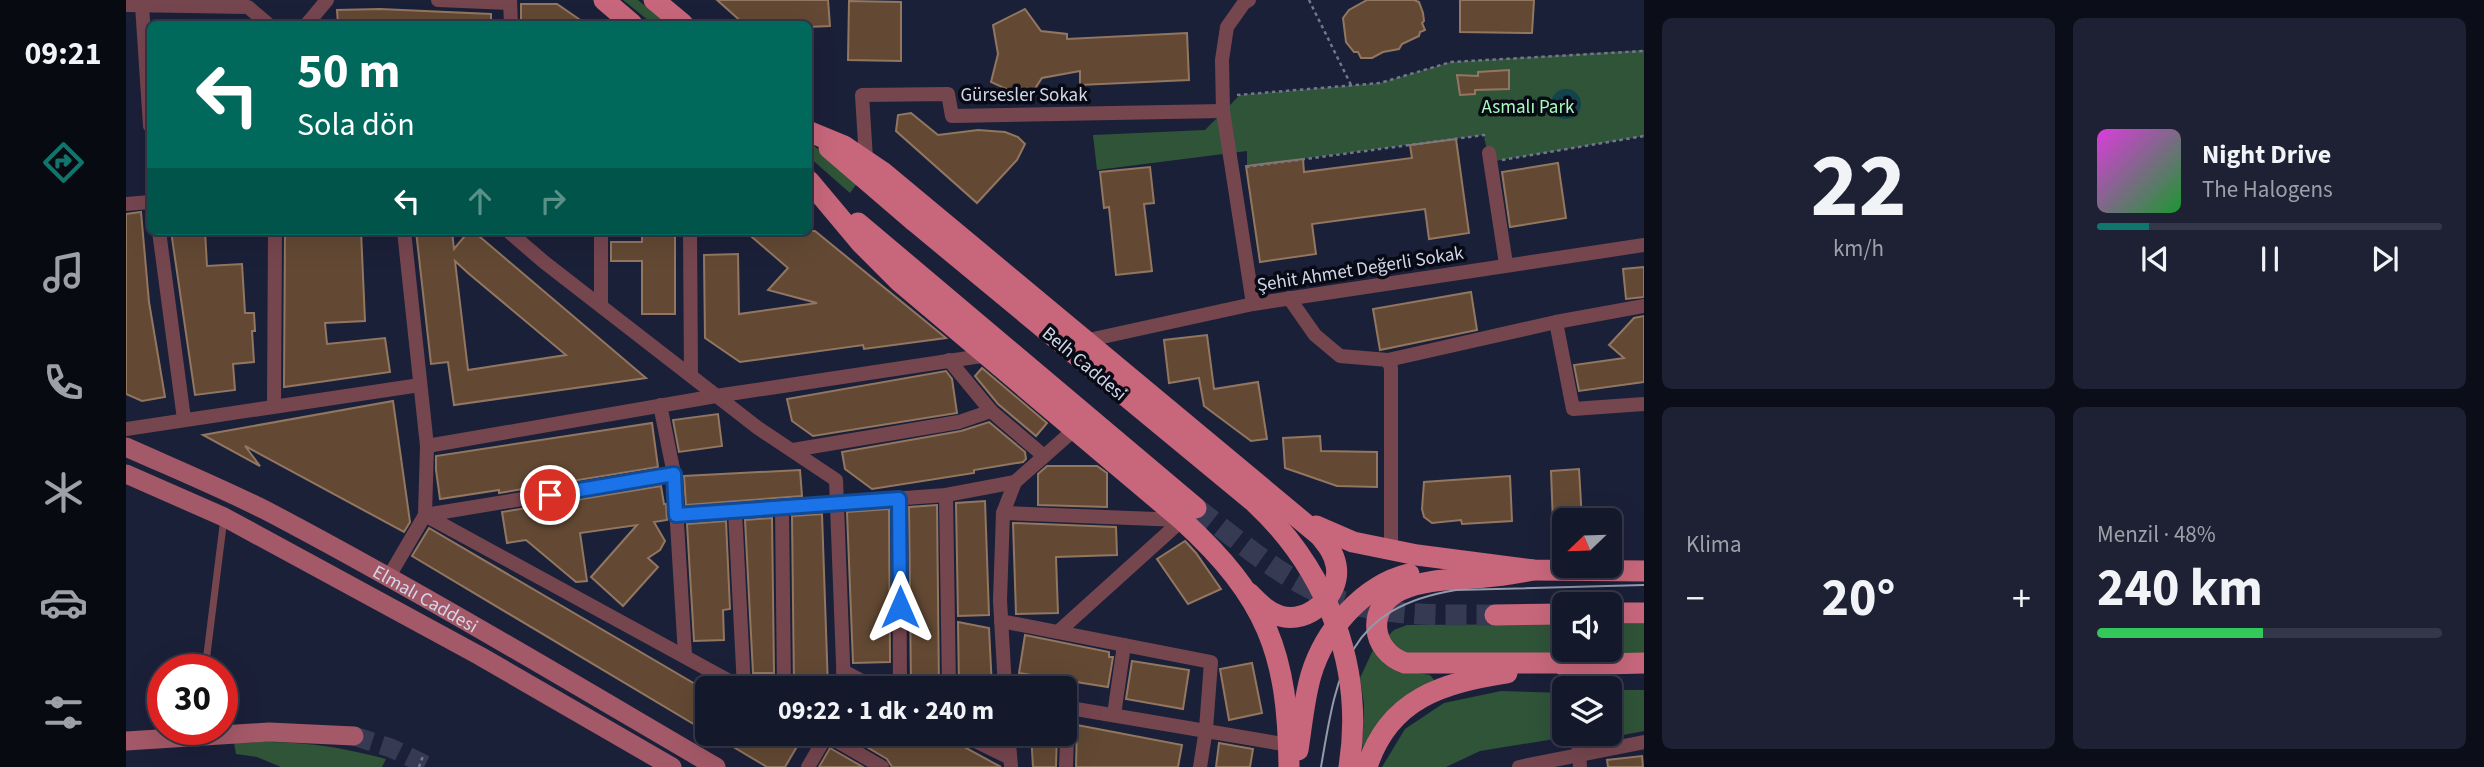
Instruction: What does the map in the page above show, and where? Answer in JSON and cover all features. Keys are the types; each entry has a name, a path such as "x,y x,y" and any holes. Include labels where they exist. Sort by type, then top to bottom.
{"main road":[{"path":"604,0 628,21"},
{"path":"654,0 679,21"},
{"name":"Belh Caddesi","path":"812,132 866,159 1291,513"},
{"name":"Belh Caddesi","path":"812,134 1259,507 1299,553 1334,617 1345,650 1353,732 1349,767"},
{"name":"Belh Caddesi","path":"812,184 1189,514 1248,593"},
{"name":"Belh Caddesi","path":"812,185 840,220 882,264 1075,429 1189,514"},
{"name":"Elmalı Caddesi","path":"126,447 267,511 492,636 716,767"},
{"name":"Elmalı Caddesi","path":"126,474 224,517 480,656 672,767"},
{"path":"1291,513 1335,536 1373,548 1533,570"},
{"path":"1248,593 1271,613 1293,618 1315,610 1332,590 1337,574 1330,549 1291,513"},
{"path":"1295,767 1308,689 1317,658 1333,631 1364,597 1394,579 1429,570 1644,571"},
{"path":"1533,570 1485,578 1431,582 1400,590 1387,600 1378,613 1378,639 1389,654 1405,663 1644,663"},
{"path":"1248,593 1264,621 1278,657 1286,695 1289,767"},
{"path":"1622,613 1644,613"},
{"path":"1495,615 1552,614"},
{"path":"1367,767 1387,729 1411,704 1428,692 1490,676 1576,663"},
{"path":"126,741 269,732 354,736"}],"street":[{"path":"310,21 327,0"},
{"path":"438,0 510,1 511,21"},
{"path":"1249,0 1227,27 1222,60 1223,111 1253,304"},
{"path":"126,5 206,3 247,7 264,21"},
{"path":"142,5 147,81"},
{"name":"Gürsesler Sokak","path":"866,159 862,95 948,94 952,116 1223,111"},
{"path":"1489,157 1506,264"},
{"path":"126,204 147,202"},
{"path":"160,235 184,419"},
{"path":"274,406 275,235"},
{"path":"388,578 425,515 427,446 404,235"},
{"path":"513,235 758,428 836,480 843,676"},
{"path":"601,235 601,306"},
{"path":"690,235 691,376"},
{"name":"Şehit Ahmet Değerli Sokak","path":"1084,341 1253,304 1644,245"},
{"path":"1289,298 1315,335 1340,356 1388,360 1556,322 1644,306"},
{"path":"1556,322 1573,410 1644,404"},
{"path":"427,446 660,405 988,355"},
{"path":"949,360 992,411 1044,456"},
{"path":"1388,360 1391,368 1391,551"},
{"path":"126,429 420,385"},
{"path":"660,405 674,474 685,655"},
{"path":"793,450 959,422 992,411"},
{"path":"1004,676 1001,621 1003,513 1016,482 1075,429"},
{"path":"425,515 674,474"},
{"path":"676,515 946,495 1016,482"},
{"path":"946,495 949,676"},
{"path":"899,499 900,676"},
{"path":"782,507 784,676"},
{"path":"735,511 742,676"},
{"path":"1003,513 1189,514"},
{"path":"1058,632 1189,514"},
{"path":"425,515 722,676"},
{"path":"1001,621 1211,662 1200,767"},
{"path":"1114,715 1124,645"},
{"path":"1576,663 1577,676"},
{"path":"843,671 852,676"},
{"path":"1077,709 1289,745"},
{"path":"1519,767 1579,762 1644,742"},
{"path":"808,767 819,746"},
{"path":"846,746 882,767"},
{"path":"981,746 1010,763"},
{"path":"1066,746 1066,767"}],"lane":[{"path":"207,654 224,517"}],"path":[{"path":"1309,0 1351,85"},
{"path":"1223,95 1380,83 1451,62 1644,51"},
{"path":"1232,170 1484,135 1489,157 1644,136"},
{"path":"418,767 423,757"}],"green space":[{"path":"623,0 638,0 663,21 649,21"},
{"name":"Asmalı Park","path":"1644,50 1644,136 1489,162 1484,135 1247,166 1247,151 1097,170 1093,135 1205,130 1240,95 1380,83 1451,62"},
{"path":"812,144 858,182 850,193 812,160"},
{"path":"1552,624 1552,657 1411,659 1386,638 1394,630 1407,625"},
{"path":"1622,624 1644,624 1644,655 1622,655"},
{"path":"1373,650 1401,670 1430,675 1435,681 1362,755 1364,704 1360,678"},
{"path":"1622,690 1644,690 1644,731 1622,735"},
{"path":"1501,691 1552,693 1552,739 1480,751 1446,767 1382,767 1405,729 1444,703"},
{"path":"238,743 324,746 386,759 382,767 281,767 257,757 236,754 234,745"}],"shaded area":[{"path":"1566,89 1577,93 1581,104 1577,115 1566,119 1555,115 1551,104 1555,93"}],"building":[{"path":"717,0 828,0 830,26 812,27 812,21 741,21"},
{"path":"1367,0 1419,2 1425,30 1402,44 1399,49 1383,52 1372,58 1361,58 1346,42 1343,18 1349,10"},
{"path":"1460,0 1534,0 1532,33 1460,32"},
{"path":"849,1 901,2 901,61 848,60"},
{"path":"521,4 557,4 582,21 521,21"},
{"path":"380,9 491,14 491,21 338,21 337,10"},
{"path":"1025,9 1041,31 1067,34 1067,39 1187,33 1189,80 1080,85 1080,71 1042,78 1028,99 991,82 998,54 993,25"},
{"path":"1509,70 1509,89 1475,90 1475,94 1460,95 1457,75 1478,76 1478,72"},
{"path":"911,113 938,135 978,130 1005,132 1018,137 1025,144 1017,160 977,203 896,131 898,115"},
{"path":"1456,139 1469,233 1429,239 1425,209 1312,224 1316,254 1260,262 1246,166 1303,159 1304,172 1412,158 1410,145"},
{"path":"1558,163 1566,218 1510,227 1502,172"},
{"path":"1150,167 1154,203 1144,204 1152,271 1116,275 1109,207 1104,208 1100,172"},
{"path":"141,212 149,302 165,397 142,401 126,394 126,214"},
{"path":"812,231 815,231 946,338 864,349 863,345 740,362 705,338 704,255 738,254 739,314 817,303 768,290 788,268 750,235 812,235"},
{"path":"172,235 205,235 207,266 242,264 245,313 254,313 254,362 233,364 235,390 195,395"},
{"path":"285,235 361,235 365,321 325,323 327,344 385,338 390,372 284,387"},
{"path":"416,235 452,235 454,249 466,235 478,235 646,378 454,405 448,362 431,364","holes":["455,261 468,273 566,355 468,370"]},
{"path":"642,235 675,235 675,314 642,314 642,261 611,261 611,242 642,242"},
{"path":"1644,267 1644,297 1626,299 1623,269"},
{"path":"1471,292 1477,330 1380,350 1373,309"},
{"path":"1644,316 1644,382 1579,391 1574,365 1624,358 1609,345 1634,318"},
{"path":"1207,335 1214,389 1258,382 1267,439 1251,441 1204,406 1199,378 1169,383 1164,340"},
{"path":"982,368 1047,423 1036,436 998,404 975,376"},
{"path":"946,371 952,379 957,413 813,436 792,421 787,399"},
{"path":"393,401 410,522 404,532 245,446 260,466 203,435"},
{"path":"718,414 722,446 679,452 673,420"},
{"path":"989,422 1025,452 1026,459 1023,462 974,470 974,473 872,489 845,469 842,452 961,431"},
{"path":"652,423 658,467 499,493 499,490 440,499 436,456"},
{"path":"1320,436 1321,451 1377,452 1377,487 1337,486 1285,468 1283,438"},
{"path":"1047,466 1097,466 1107,473 1107,507 1038,505 1038,474"},
{"path":"1579,469 1581,508 1552,508 1551,471"},
{"path":"800,470 802,496 686,505 684,476"},
{"path":"1510,476 1512,521 1462,524 1461,520 1432,523 1424,517 1424,482"},
{"path":"661,486 667,520 654,522 665,541 660,550 648,558 658,567 623,606 591,577 637,525 580,533 587,581 576,582 526,540 507,543 502,512"},
{"path":"985,501 989,615 958,616 956,503"},
{"path":"937,505 939,676 911,676 909,507"},
{"path":"889,509 890,662 853,663 847,512"},
{"path":"822,514 828,676 794,676 792,516"},
{"path":"772,518 774,673 753,673 745,520"},
{"path":"726,521 730,609 723,610 724,640 694,641 687,524"},
{"path":"1013,523 1116,527 1117,555 1056,557 1058,613 1016,614"},
{"path":"429,528 695,684 695,725 412,556"},
{"path":"1185,541 1221,589 1188,604 1157,559"},
{"path":"958,622 989,628 991,676 959,676"},
{"path":"1025,635 1109,652 1109,657 1113,657 1108,687 1077,682 1077,676 1019,673"},
{"path":"1132,661 1189,670 1183,709 1126,699"},
{"path":"1252,663 1262,713 1229,720 1220,669"},
{"path":"1077,725 1182,745 1178,767 1076,767"},
{"path":"1219,743 1253,749 1250,767 1216,767"},
{"path":"732,746 797,746 785,767 767,767"},
{"path":"865,746 962,746 1001,767 892,767 887,759"},
{"path":"1032,746 1057,746 1056,767 1033,767"},
{"path":"830,748 863,767 819,767"},
{"path":"1642,756 1643,767 1608,767 1607,760"}],"tunnel":[{"path":"1196,508 1280,571 1335,599 1394,612 1495,615"},
{"path":"354,736 391,748 430,767"}],"tram line":[{"path":"1321,767 1333,702 1342,674 1353,650 1369,629 1391,612 1419,599 1456,590 1644,585"}],"route":[{"path":"550,495 674,474 676,515 899,499 900,607"}]}
